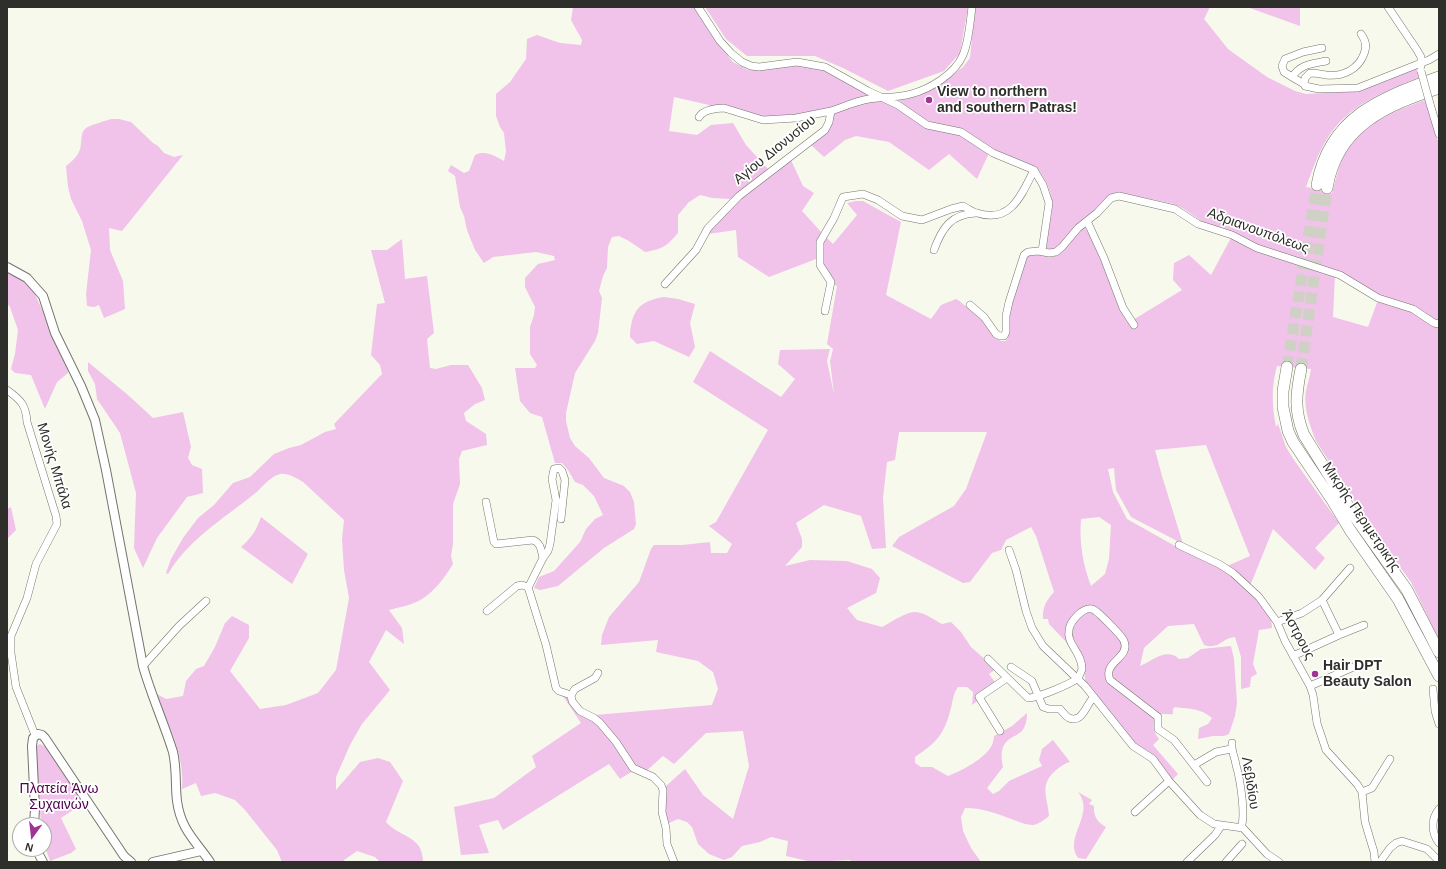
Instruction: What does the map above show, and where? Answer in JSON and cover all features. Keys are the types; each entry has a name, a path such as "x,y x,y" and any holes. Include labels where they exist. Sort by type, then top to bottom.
{"main road":[{"path":"1439,77 1385,98 1354,118 1338,135 1322,163 1322,187 1339,152 1347,140 1362,124 1380,112 1439,88"},
{"name":"Μικρής Περιμετρικής","path":"1287,368 1283,391 1283,406 1288,431 1293,442 1350,530 1398,598 1439,676"},
{"name":"Μικρής Περιμετρικής","path":"1301,369 1296,405 1304,435 1355,517 1407,590 1439,652"}],"street":[{"path":"698,7 720,41 742,62 751,66 759,67 797,62 818,65 830,69 855,84 905,109 927,125 961,132 993,153 1034,170 1044,186 1049,203 1042,251"},
{"name":"Αγίου Διονυσίου","path":"665,284 696,250 708,228 738,196 824,130 829,122 831,111 861,101 911,94 940,80 953,69 962,58 965,50 972,7"},
{"path":"1388,7 1421,57 1421,67 1439,134"},
{"path":"1304,84 1305,78 1310,74 1336,76 1346,73 1356,67 1362,59 1366,49 1366,42 1361,34"},
{"path":"1322,48 1303,52 1285,59 1282,66 1284,72 1304,84 1307,88 1358,88 1421,67 1439,54"},
{"path":"1292,78 1300,68 1308,64 1326,60"},
{"path":"699,117 701,113 718,108 724,108 763,120 796,118 831,111"},
{"path":"934,250 944,230 952,220 963,215 998,215 1016,203 1034,170"},
{"path":"825,311 831,282 820,265 820,242 834,218 843,197 864,194 878,200 902,216 910,219 922,220 951,208 963,206 976,214"},
{"name":"Αδριανουπόλεως","path":"970,306 984,317 996,334 1004,336 1006,332 1006,316 1009,302 1024,256 1032,251 1050,253 1057,251 1078,228 1114,196 1126,197 1168,206 1180,211 1202,225 1227,233 1257,248 1340,275 1378,298 1413,309 1434,323 1439,324"},
{"path":"1087,221 1104,258 1123,308 1134,325"},
{"path":"7,267 27,278 43,296 55,333 84,392 95,420 106,470 143,666 149,688 174,758 176,772 176,796 180,813 187,831 210,862"},
{"name":"Μονής Μπάλα","path":"7,390 17,397 26,410 27,422 56,516 57,524 36,564 27,598 9,633 16,687 36,735"},
{"path":"561,519 565,480 562,471 559,468 554,469 552,479 556,500 550,544 548,551 528,588 546,645 556,688 559,691 571,694"},
{"path":"486,502 494,542 496,544 533,540 537,541 543,558"},
{"name":"Άστρους","path":"1179,545 1207,557 1233,573 1259,597 1277,622 1285,641 1310,686 1313,695 1317,723 1326,750 1357,784 1362,792"},
{"path":"1009,550 1016,570 1026,611 1043,646 1077,678 1094,697 1128,742 1153,759 1200,816 1211,823 1245,830 1267,854 1279,862"},
{"path":"1277,622 1302,613 1322,600 1350,568"},
{"path":"487,611 517,586 524,586 528,588"},
{"path":"1322,600 1339,635"},
{"path":"143,666 179,626 206,601"},
{"path":"988,659 1028,698 1038,696 1077,678 1081,672 1082,665 1075,648 1070,643 1068,630 1071,623 1085,610 1092,609 1097,611 1117,631 1124,641 1124,650 1110,667 1108,674 1110,680 1158,717 1158,729 1174,740 1207,782"},
{"path":"1293,656 1364,625"},
{"path":"1310,686 1358,665"},
{"path":"1011,667 1032,681 1044,707 1060,709 1067,717 1073,719 1084,713 1094,697"},
{"path":"598,673 595,678 575,688 571,694 572,701 580,712 598,721 616,742 631,766 637,771 655,779 661,785 663,790 662,812 668,844 674,862"},
{"path":"1000,731 979,698 1007,678"},
{"path":"1433,689 1435,711 1439,724"},
{"path":"34,817 32,746 33,738 36,735 42,735 122,853 131,862"},
{"name":"Λεβιδίου","path":"1194,765 1216,752 1231,746 1236,765 1241,798 1243,821 1241,828"},
{"path":"1375,862 1374,852 1365,822 1362,792 1370,790 1374,787 1390,759"},
{"path":"1135,812 1170,781"},
{"path":"1439,809 1434,817 1433,827 1434,834 1439,843"},
{"path":"1186,862 1215,835 1221,826"},
{"path":"1380,862 1390,848 1396,843 1402,841 1427,849 1439,861"},
{"path":"1226,862 1242,844"},
{"path":"153,862 201,851"}],"green space":[{"path":"573,7 695,7 719,46 733,62 748,70 766,70 796,64 819,67 873,95 830,109 803,115 763,118 711,108 709,105 674,97 669,131 697,135 711,125 733,123 746,145 768,169 731,199 712,198 700,195 689,202 678,215 678,233 671,241 656,250 645,252 619,236 612,237 608,247 607,268 599,291 602,298 598,333 595,341 575,373 566,413 566,421 570,438 575,446 589,458 604,478 624,486 630,492 634,502 636,524 634,529 604,548 558,586 540,590 534,588 539,577 554,571 580,542 586,529 595,519 603,515 594,496 583,485 575,482 562,463 555,463 542,417 530,413 520,401 515,368 535,368 537,365 530,354 530,327 535,307 525,287 525,278 538,264 555,260 554,256 536,252 493,257 484,263 475,250 467,230 464,216 460,207 455,176 448,171 451,165 464,173 469,171 475,155 483,153 490,154 504,161 506,152 504,133 496,116 496,94 510,82 526,59 527,39 537,35 560,43 581,45 582,40 571,20"},
{"path":"705,7 968,7 960,53 944,71 888,91 843,68 815,56 747,56 726,39"},
{"path":"975,7 1210,7 1204,19 1228,49 1267,77 1295,91 1306,94 1357,91 1417,67 1420,77 1368,100 1345,117 1335,127 1315,162 1306,187 1332,193 1340,163 1347,150 1365,130 1375,122 1399,110 1425,100 1439,144 1439,321 1385,299 1340,272 1258,245 1230,231 1203,222 1174,204 1118,192 1109,195 1058,248 1050,251 1046,247 1051,219 1052,199 1051,193 1044,178 1038,169 922,118 898,100 922,94 945,81 963,67 970,58"},
{"path":"1247,7 1300,7 1300,26"},
{"path":"884,101 910,115 956,133 989,153 977,179 949,154 929,170 889,142 856,136 845,140 824,157 810,144 836,112 865,102"},
{"path":"111,119 131,122 164,153 174,157 183,155 122,231 109,228 110,250 123,281 125,309 104,318 99,305 94,307 87,306 86,294 91,250 82,221 71,199 66,166 79,152 84,130 92,125"},
{"path":"790,158 803,186 814,193 802,211 823,234 817,245 816,259 769,277 738,257 736,230 708,234 726,210"},
{"path":"863,201 901,222 886,295 931,319 941,305 956,299 983,320 1001,341 1006,341 1008,338 1008,320 1014,293 1021,277 1025,258 1028,255 1034,254 1042,254 1050,257 1056,255 1084,227 1097,248 1121,312 1128,323 1182,290 1173,280 1174,263 1189,255 1211,275 1232,236 1335,275 1333,317 1368,327 1378,300 1412,311 1439,327 1439,640 1411,582 1369,525 1316,441 1309,423 1305,403 1311,369 1277,366 1273,396 1276,427 1278,424 1286,447 1294,460 1339,523 1315,548 1325,558 1315,570 1273,529 1250,586 1227,566 1250,556 1206,445 1155,450 1183,544 1131,517 1116,490 1114,468 1108,469 1113,492 1127,519 1175,546 1186,549 1221,566 1259,599 1271,617 1272,628 1259,630 1253,664 1257,674 1251,677 1250,687 1241,689 1241,657 1235,637 1226,639 1217,645 1209,646 1204,645 1194,624 1168,626 1144,648 1140,666 1160,656 1170,654 1179,659 1188,658 1201,649 1231,646 1234,659 1237,703 1235,716 1229,734 1224,736 1213,736 1198,739 1199,728 1208,724 1212,718 1208,715 1195,710 1175,707 1173,709 1173,714 1159,715 1106,673 1157,718 1154,724 1154,729 1159,739 1153,745 1178,774 1171,781 1139,748 1090,688 1085,680 1084,664 1076,644 1071,647 1049,624 1048,619 1043,619 1043,611 1049,598 1054,592 1036,536 1031,527 1006,540 1001,550 992,553 970,582 963,583 892,546 899,537 954,506 966,489 987,432 899,432 895,460 887,462 883,498 886,548 872,549 861,516 824,505 796,523 802,539 802,547 785,566 810,560 847,561 872,569 880,578 876,593 847,608 857,620 882,627 903,615 916,612 927,615 942,624 951,622 961,632 971,647 996,669 989,674 998,686 972,705 973,692 967,687 958,687 954,695 946,725 939,737 929,747 915,757 915,763 921,767 932,767 948,776 953,774 978,760 989,750 994,736 1012,726 1027,713 1026,722 1022,731 1007,741 1003,747 1003,767 987,788 993,794 999,791 1009,781 1042,766 1039,760 1042,749 1053,740 1070,762 1054,772 1049,777 1047,782 1046,792 1049,816 1039,823 1030,825 984,810 965,808 961,817 963,831 971,848 981,862 852,862 850,860 812,862 786,856 788,841 771,837 760,842 742,846 732,857 724,860 709,854 698,844 692,827 687,822 678,819 668,823 665,807 666,786 685,769 703,795 733,819 749,766 743,731 706,733 674,764 663,756 645,772 636,767 615,735 595,715 712,705 718,689 713,672 698,661 656,652 658,640 601,645 602,635 609,617 639,582 651,549 654,545 682,545 710,542 711,553 727,553 732,544 709,526 716,522 768,430 693,382 710,351 781,397 795,379 778,364 780,350 830,349 827,361 834,394 830,361 833,349 827,344 837,286 828,276 822,263 822,250 826,237 833,244 857,215 847,203","holes":["1099,517 1111,525 1109,559 1105,574 1091,586 1082,553 1081,519"]},
{"path":"402,239 405,279 427,276 434,333 427,339 430,368 436,369 451,365 468,365 482,388 485,400 475,404 464,413 466,421 486,434 487,445 462,451 459,459 460,484 453,504 453,544 451,556 453,564 447,574 427,596 415,603 389,610 402,628 404,644 386,630 369,662 390,690 362,724 350,745 336,777 336,790 360,762 378,758 390,762 403,781 386,822 415,842 422,853 423,862 380,862 375,857 357,851 344,860 345,862 282,862 277,850 245,810 235,800 215,793 201,796 196,783 182,789 181,764 178,752 170,728 155,693 166,699 183,696 186,681 196,669 204,666 215,647 225,623 232,616 249,625 249,638 230,671 260,709 286,705 318,693 336,670 349,598 344,570 342,539 344,520 303,482 289,475 276,475 207,531 185,551 168,574 166,573 171,559 183,538 198,518 214,505 233,483 250,477 274,454 301,445 325,432 336,429 334,424 382,374 380,365 371,355 377,304 385,303 371,250 387,250"},
{"path":"7,270 21,279 33,290 67,364 68,373 57,382 45,409 31,375 15,373 11,369 15,354 18,330 10,307 7,303"},
{"path":"664,297 695,304 690,323 695,347 689,357 654,341 637,344 630,337 632,320 638,309 648,301"},
{"path":"88,362 153,418 183,412 191,447 188,458 192,465 202,469 203,493 187,497 157,538 143,568 134,548 136,493 120,433 97,399 95,384 88,371"},
{"path":"11,507 16,530 7,539 7,509"},
{"path":"261,517 308,554 292,584 241,547 253,534"},
{"path":"561,693 566,696 576,710 598,723 633,771 620,779 609,764 503,830 498,820 479,825 489,853 461,855 454,807 494,798 536,767 532,756 581,723"},
{"name":"Πλατεία Άνω Συχαινών","path":"40,744 46,747 85,802 61,818 76,849 71,853 50,861 49,857 52,857 52,817 40,817 36,746"},
{"path":"1078,792 1092,800 1089,804 1094,806 1094,813 1097,819 1106,827 1086,859 1078,858 1074,850 1074,842 1083,809 1083,800"}],"tunnel":[{"path":"1287,367 1317,185"},
{"path":"1301,369 1327,188"}],"place":[{"name":"View to northern and southern Patras!","path":"929,100"},
{"name":"Hair DPT Beauty Salon","path":"1315,674"}]}
